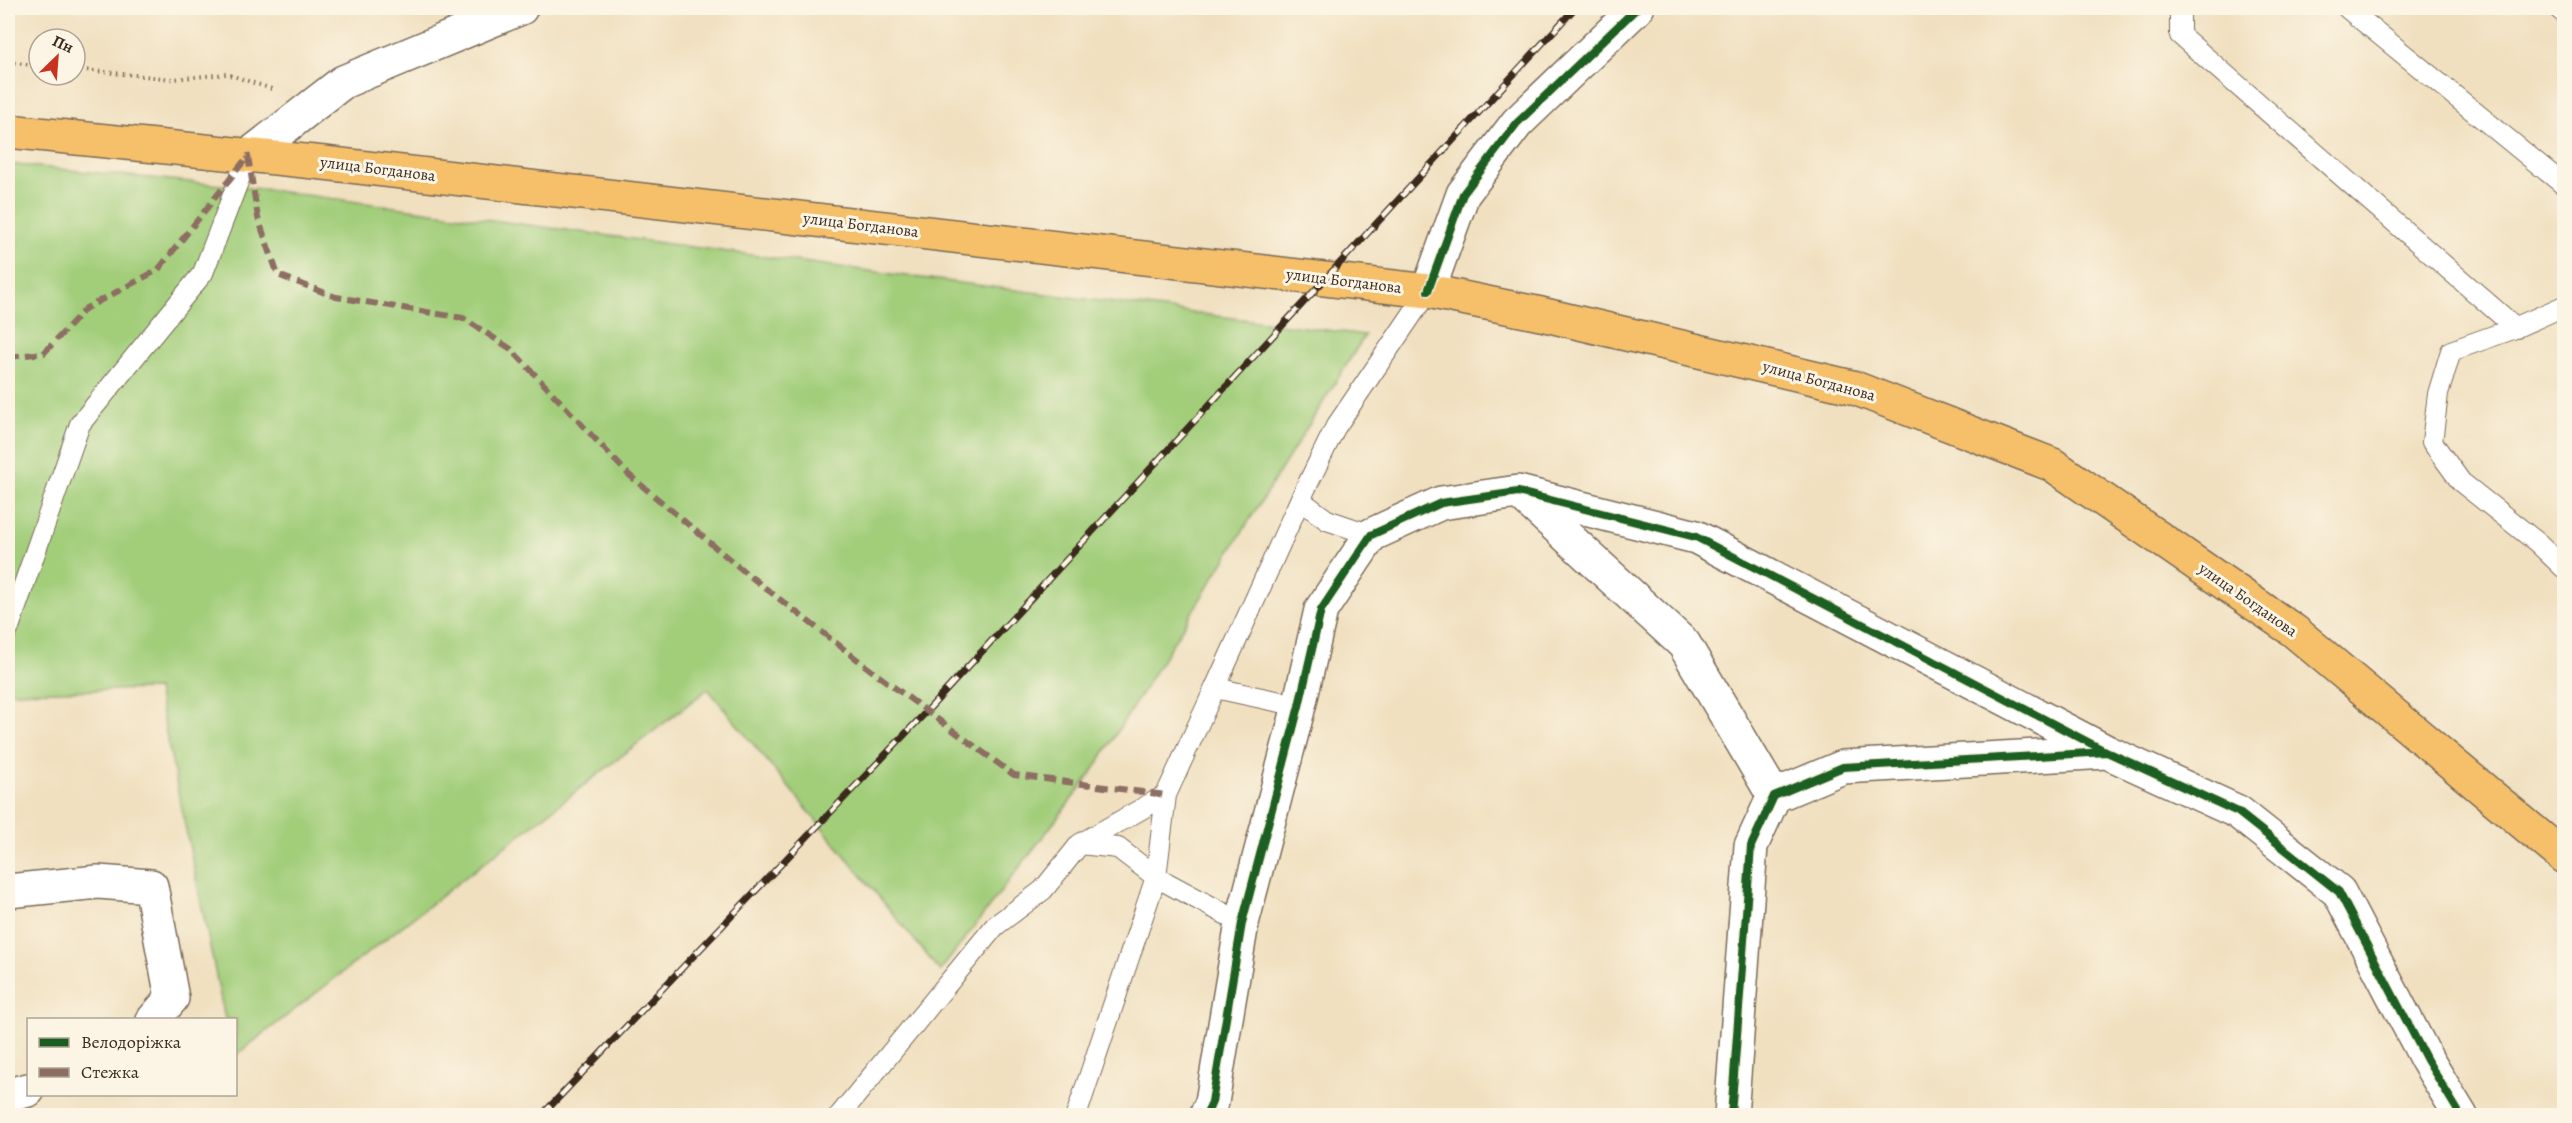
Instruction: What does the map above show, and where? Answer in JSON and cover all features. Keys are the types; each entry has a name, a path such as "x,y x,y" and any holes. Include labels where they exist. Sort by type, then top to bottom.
{"main road":[{"name":"улица Богданова","path":"8,131 248,156 1428,291 1541,314 1852,387 2053,465 2294,631 2565,858"}],"street":[{"path":"248,156 343,81 521,8"},
{"path":"1428,291 1463,194 1517,123 1637,8"},
{"path":"1518,492 1684,644 1774,796"},
{"path":"1206,1116 1212,1102 1242,923 1299,706 1321,610 1371,535 1441,503 1518,492 1696,537 2107,752 2238,812 2339,891 2427,1059 2460,1116"},
{"path":"1731,1116 1751,846 1774,796 1842,767 2107,752"},
{"path":"8,891 99,882 150,886 172,998 155,1018"},
{"path":"8,1095 27,1090"}],"lane":[{"path":"2180,8 2180,35 2516,328"},
{"path":"2347,8 2565,185"},
{"path":"2558,8 2565,13"},
{"path":"8,630 80,424 203,273 248,156"},
{"path":"1076,1116 1155,877 1166,795 1335,428 1428,291"},
{"path":"2565,306 2516,328 2451,351 2438,394 2432,442 2461,482 2538,543 2565,568"},
{"path":"1300,500 1327,520 1371,535"},
{"path":"1215,688 1299,706"},
{"path":"839,1116 995,926 1043,890 1080,844 1166,795"},
{"path":"1080,844 1118,848 1155,877 1242,923"}],"path":[{"path":"8,62 27,64"},
{"path":"87,70 173,80 227,74 316,102"}],"green space":[{"path":"8,164 261,189 1365,335 1091,774 940,971 708,689 237,1054 237,1018 225,1018 157,689 8,692"}],"railway":[{"path":"541,1116 928,710 1575,8"}],"marked path":[{"path":"8,357 44,353 86,308 158,270 248,156 258,218 278,275 336,297 463,318 511,349 628,474 746,573 876,674 1014,775 1166,795"}],"cycle path":[{"path":"1428,291 1463,194 1517,123 1637,8"},
{"path":"1206,1116 1212,1102 1242,923 1299,706 1321,610 1371,535 1441,503 1518,492 1696,537 2107,752"},
{"path":"1731,1116 1751,846 1774,796 1843,767 2107,752 2238,812 2339,892 2427,1060 2461,1116"}]}
